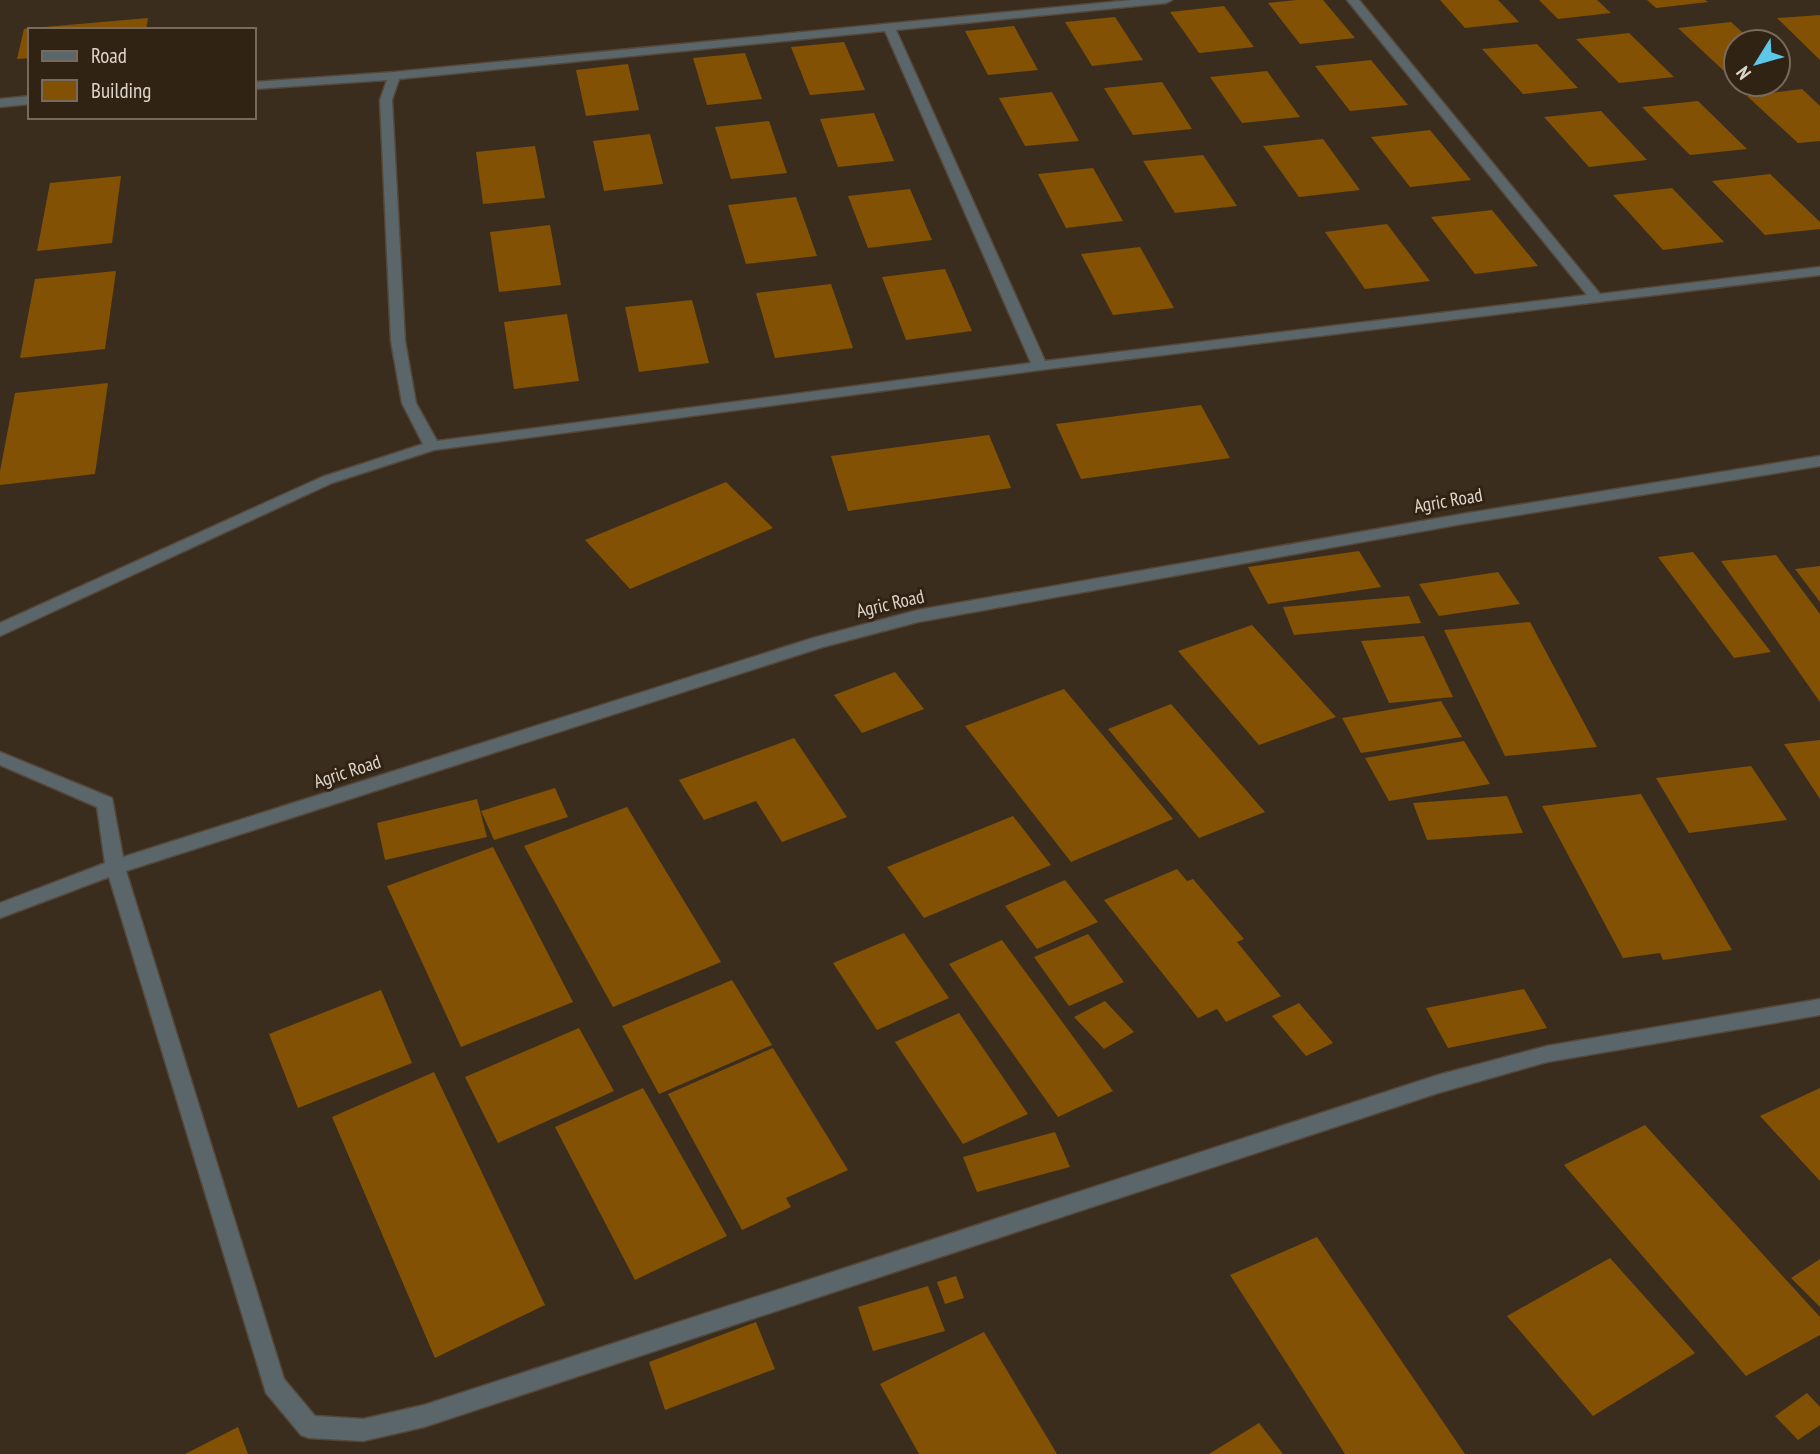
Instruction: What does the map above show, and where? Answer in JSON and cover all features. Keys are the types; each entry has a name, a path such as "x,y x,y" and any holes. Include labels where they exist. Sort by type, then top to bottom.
{"street":[{"path":"256,85 394,76 1166,0"},
{"path":"1353,0 1598,300"},
{"path":"889,27 1040,366"},
{"path":"394,76 386,100 398,341 409,402 432,446"},
{"path":"1,105 28,100"},
{"path":"0,630 327,481 432,446 1040,366 1820,271"},
{"name":"Agric Road","path":"0,911 115,867 819,642 918,617 1462,519 1820,461"},
{"path":"0,758 106,803 115,867 274,1385 309,1427 363,1430 424,1416 1437,1084 1547,1054 1820,1007"}],"building":[{"path":"1323,0 1355,38 1300,44 1268,3"},
{"path":"1440,0 1498,0 1519,22 1465,28"},
{"path":"1539,0 1597,0 1611,13 1558,19"},
{"path":"1647,0 1705,0 1708,2 1656,8"},
{"path":"1224,6 1254,47 1199,53 1170,12"},
{"path":"1820,15 1820,60 1792,33 1792,28 1787,28 1777,18"},
{"path":"1115,17 1143,60 1092,66 1065,22"},
{"path":"148,18 146,28 33,28"},
{"path":"1731,22 1738,28 1722,28 1722,69 1678,28"},
{"path":"1014,26 1038,70 988,75 965,31"},
{"path":"28,28 28,58 17,59 24,29"},
{"path":"1629,33 1674,77 1619,83 1576,39"},
{"path":"844,42 865,90 810,95 791,47"},
{"path":"1537,44 1578,88 1523,94 1482,49"},
{"path":"745,53 762,99 707,105 693,58"},
{"path":"1371,60 1408,105 1350,111 1315,66"},
{"path":"628,64 639,110 586,116 576,70"},
{"path":"1267,71 1300,117 1242,123 1210,77"},
{"path":"1162,82 1192,129 1133,135 1104,88"},
{"path":"1802,89 1820,106 1820,141 1798,143 1749,98 1792,98 1792,90"},
{"path":"1052,92 1079,141 1025,146 999,98"},
{"path":"1698,101 1747,149 1690,155 1642,107"},
{"path":"1601,111 1647,160 1589,167 1544,117"},
{"path":"874,113 894,161 838,167 820,119"},
{"path":"769,121 787,173 731,179 715,127"},
{"path":"1430,130 1471,180 1410,187 1371,137"},
{"path":"650,134 663,184 604,191 593,141"},
{"path":"1323,139 1360,190 1299,197 1263,146"},
{"path":"535,146 545,198 483,204 476,152"},
{"path":"1203,155 1237,206 1175,213 1143,161"},
{"path":"1093,168 1123,221 1066,228 1038,174"},
{"path":"1770,174 1820,222 1820,229 1765,235 1712,181"},
{"path":"121,176 112,243 37,251 50,183"},
{"path":"1672,188 1724,242 1663,250 1613,195"},
{"path":"910,189 932,240 868,248 848,196"},
{"path":"796,197 817,256 746,264 728,205"},
{"path":"1492,210 1538,266 1475,274 1431,217"},
{"path":"1387,224 1430,281 1365,289 1325,232"},
{"path":"550,225 561,285 499,292 490,232"},
{"path":"1140,247 1174,308 1113,315 1081,254"},
{"path":"945,269 972,331 906,340 882,277"},
{"path":"116,271 105,349 20,358 35,279"},
{"path":"831,284 853,348 775,358 756,293"},
{"path":"692,300 709,363 639,372 625,307"},
{"path":"567,314 579,381 514,389 504,322"},
{"path":"108,383 95,474 0,485 0,471 15,393"},
{"path":"1201,405 1230,458 1081,479 1056,424"},
{"path":"989,435 1011,488 848,511 831,456"},
{"path":"726,482 773,528 630,589 585,540"},
{"path":"1359,551 1381,587 1268,604 1248,567"},
{"path":"1693,552 1771,652 1734,658 1658,557"},
{"path":"1776,555 1820,614 1820,702 1721,561"},
{"path":"1820,566 1820,602 1795,569"},
{"path":"1498,572 1520,604 1439,616 1419,584"},
{"path":"1409,596 1421,623 1294,635 1283,607"},
{"path":"1530,622 1597,747 1505,756 1444,630"},
{"path":"1252,625 1336,717 1259,745 1178,651"},
{"path":"1424,636 1453,697 1389,703 1361,641"},
{"path":"895,672 924,709 862,733 834,695"},
{"path":"1064,689 1173,819 1071,862 965,726"},
{"path":"1441,701 1462,737 1361,753 1342,718"},
{"path":"1171,704 1265,812 1199,838 1108,729"},
{"path":"794,738 847,817 782,842 756,801 704,820 679,780"},
{"path":"1820,740 1820,799 1784,744"},
{"path":"1464,741 1490,784 1389,801 1365,758"},
{"path":"1751,766 1787,820 1689,833 1656,778"},
{"path":"555,788 568,817 494,840 481,811"},
{"path":"1641,794 1732,950 1663,960 1660,953 1623,958 1542,806"},
{"path":"1507,796 1523,833 1427,840 1413,803"},
{"path":"477,799 487,837 385,860 377,823"},
{"path":"627,807 721,962 613,1007 524,846"},
{"path":"1013,816 1051,865 924,918 887,867"},
{"path":"493,847 573,1002 461,1047 387,886"},
{"path":"1177,869 1187,881 1193,879 1244,939 1237,942 1281,996 1226,1022 1217,1009 1198,1018 1104,900"},
{"path":"1065,880 1098,922 1037,949 1005,906"},
{"path":"904,933 949,998 877,1030 833,963"},
{"path":"1088,934 1124,982 1069,1006 1034,957"},
{"path":"1002,940 1113,1091 1058,1117 949,964"},
{"path":"732,980 772,1045 659,1094 622,1026"},
{"path":"1524,989 1547,1028 1448,1048 1426,1008"},
{"path":"381,990 412,1063 298,1108 269,1034"},
{"path":"1105,1001 1134,1032 1104,1049 1074,1017"},
{"path":"1299,1003 1333,1043 1306,1056 1272,1016"},
{"path":"959,1013 1028,1114 963,1144 895,1042"},
{"path":"579,1028 614,1091 498,1143 465,1077"},
{"path":"773,1048 848,1170 786,1198 791,1207 742,1230 668,1094"},
{"path":"434,1072 545,1305 435,1358 332,1117"},
{"path":"643,1088 727,1236 635,1280 555,1127"},
{"path":"1820,1088 1820,1181 1760,1116"},
{"path":"1645,1125 1820,1317 1820,1335 1746,1376 1564,1165"},
{"path":"1055,1132 1070,1167 977,1192 963,1157"},
{"path":"1317,1237 1465,1454 1345,1454 1230,1275"},
{"path":"1610,1258 1695,1353 1593,1416 1507,1316"},
{"path":"1820,1259 1820,1307 1791,1278"},
{"path":"956,1276 964,1298 945,1304 937,1282"},
{"path":"928,1286 945,1331 873,1351 858,1307"},
{"path":"756,1322 775,1369 665,1410 649,1362"},
{"path":"984,1332 1057,1454 919,1454 880,1384"},
{"path":"1807,1393 1820,1407 1820,1425 1798,1440 1775,1416"},
{"path":"1259,1423 1283,1454 1209,1454"},
{"path":"238,1427 248,1454 185,1454"}]}
